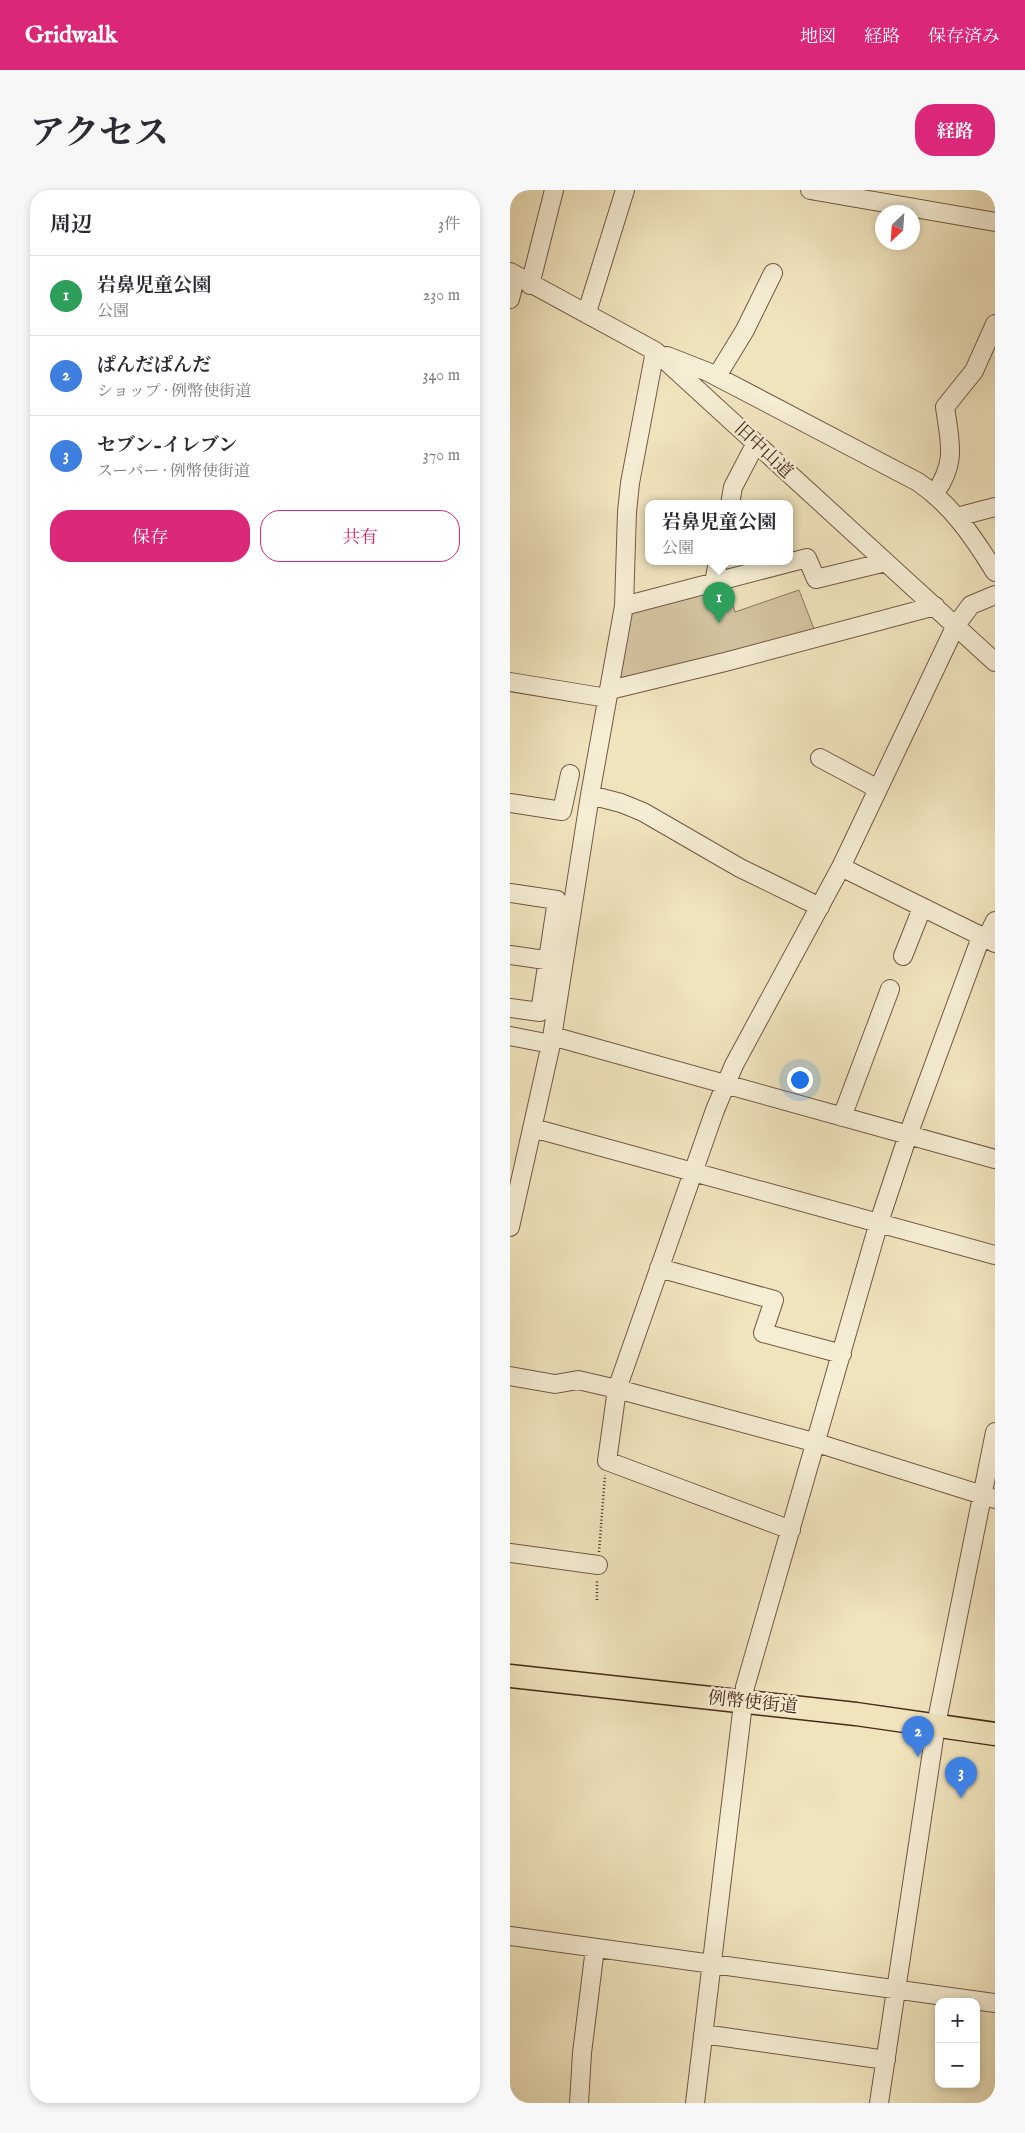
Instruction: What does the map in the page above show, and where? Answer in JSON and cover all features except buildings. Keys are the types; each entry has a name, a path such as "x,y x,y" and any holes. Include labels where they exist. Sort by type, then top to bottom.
{"main road":[{"name":"例幣使街道","path":"510,1676 936,1724 995,1734"}],"street":[{"path":"530,284 554,190"},
{"path":"587,312 625,190"},
{"path":"810,190 995,222"},
{"path":"510,300 513,273"},
{"name":"旧中山道","path":"513,273 655,351 995,662"},
{"path":"716,376 745,330 773,273"},
{"path":"935,494 944,481 950,466 951,453 945,407 974,371 995,324"},
{"path":"510,1008 540,1012 556,962 586,816 624,606 629,492 655,351 716,376 918,482 935,494 957,518 973,537 995,572"},
{"path":"731,500 733,487 756,443"},
{"path":"957,518 995,507"},
{"path":"793,561 806,558 816,579 886,562"},
{"path":"714,582 717,565"},
{"path":"624,606 779,565"},
{"path":"791,1530 606,1461 616,1389 725,1084 841,867 956,625 971,605 995,595"},
{"path":"510,682 609,694 935,606"},
{"path":"820,758 878,790"},
{"path":"562,811 570,774"},
{"path":"590,795 621,802 643,812 740,868 820,907"},
{"path":"510,803 586,816"},
{"path":"841,867 988,940"},
{"path":"510,893 558,900 551,1040 510,1227"},
{"path":"903,956 922,908"},
{"path":"695,2103 745,1687 817,1443 879,1222 908,1135 995,922"},
{"path":"510,955 556,962"},
{"path":"842,1117 890,989"},
{"path":"510,1036 551,1040 725,1084 995,1159"},
{"path":"532,1128 995,1255"},
{"path":"659,1268 774,1300 763,1333 842,1354"},
{"path":"510,1376 555,1384 578,1380 616,1389 817,1443 989,1497"},
{"path":"879,2103 936,1724 989,1497 995,1432"},
{"path":"510,1553 598,1565"},
{"path":"510,1936 995,2003"},
{"path":"579,2103 582,2053 595,1948"},
{"path":"703,2034 886,2060"}],"path":[{"path":"597,1600 606,1461"}],"shaded area":[{"path":"727,585 735,612 799,590 816,634 619,681 629,611"}],"place":[{"name":"岩鼻児童公園","path":"719,623"},
{"name":"ぱんだぱんだ","path":"918,1757"},
{"name":"セブン-イレブン","path":"961,1798"}]}
